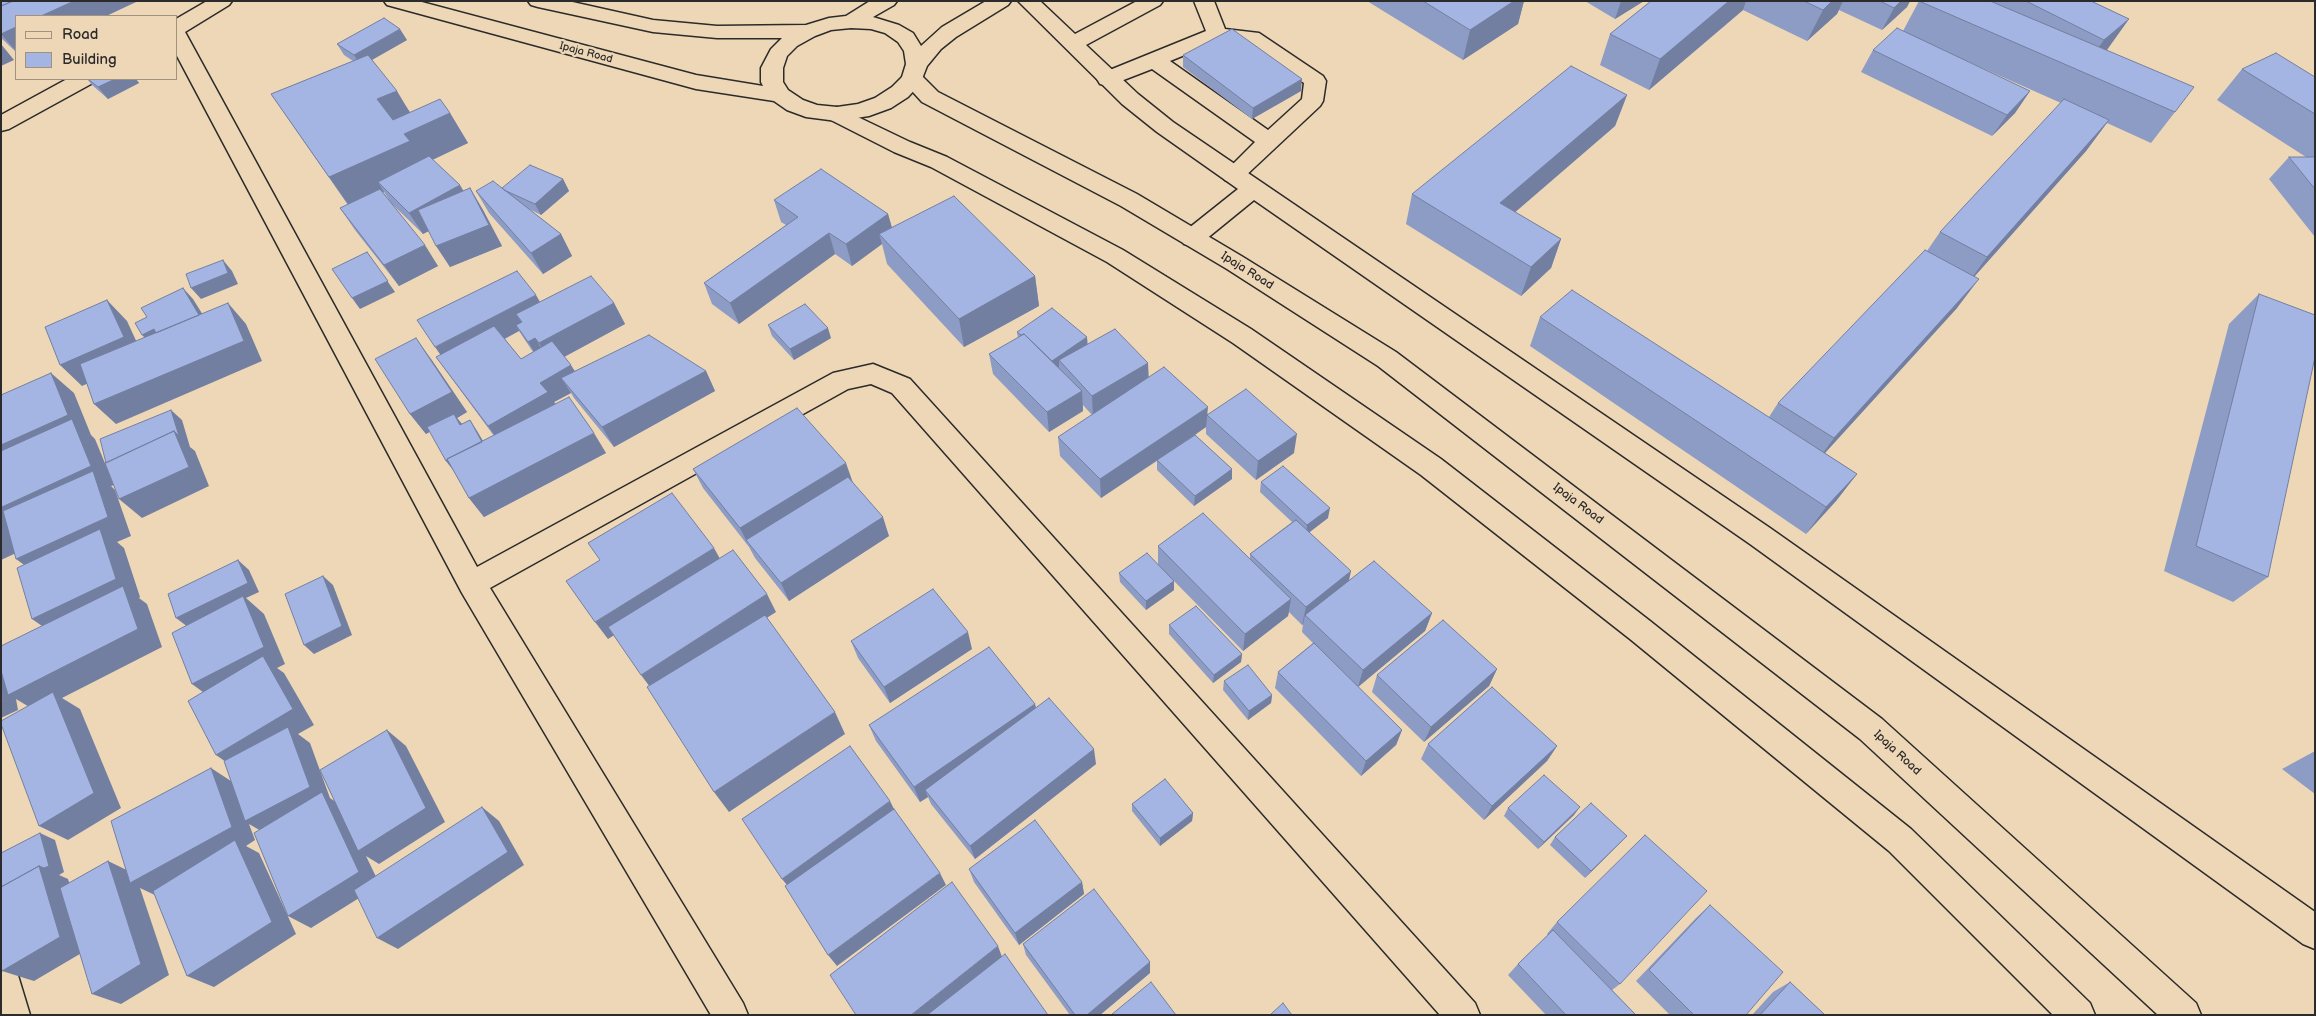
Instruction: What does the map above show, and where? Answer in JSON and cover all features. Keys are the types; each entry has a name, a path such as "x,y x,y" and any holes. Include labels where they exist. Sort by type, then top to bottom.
{"street":[{"path":"178,27 222,1"},
{"name":"Ipaja Road","path":"394,1 696,82 780,96"},
{"path":"538,1 653,26 717,32 808,31"},
{"path":"851,22 887,1"},
{"path":"915,72 914,50 906,38 892,29 873,23 851,22 828,24 808,31 790,41 778,54 772,68 772,82 780,96 795,105 814,112 837,114 861,111 883,104 900,92 915,72 934,44 949,32 1001,1"},
{"path":"1028,1 1108,79 1165,127 1760,536 2315,932"},
{"path":"1073,44 1153,1"},
{"path":"1204,1 1217,34"},
{"path":"1108,79 1217,34 1252,38 1315,82 1312,101 1269,141 1244,182 1192,238"},
{"path":"178,38 472,584 731,1015"},
{"path":"1155,61 1269,141"},
{"name":"Ipaja Road","path":"915,72 930,97 1129,200 1387,360 1871,729 2184,1015"},
{"path":"1,124 81,80"},
{"path":"837,114 902,147 939,162 1115,256 1242,336 1431,467 1640,630 1900,840 2078,1015"},
{"path":"472,584 842,380 873,374 901,386 1462,1015"},
{"path":"1,971 13,1015"}],"building":[{"path":"1,1 13,1 1,6"},
{"path":"13,1 74,1 43,15 15,15 15,27 1,34 1,6"},
{"path":"1423,1 1514,1 1470,30"},
{"path":"1651,1 1729,1 1660,59 1610,34"},
{"path":"1804,1 1832,1 1823,10"},
{"path":"1880,1 1901,1 1894,8"},
{"path":"1919,1 1990,1 2194,87 2175,112"},
{"path":"2026,1 2091,1 2129,19 2104,40"},
{"path":"384,18 400,29 354,55 337,44"},
{"path":"1897,28 2030,91 2007,115 1873,50"},
{"path":"1232,29 1302,79 1253,108 1183,55"},
{"path":"2276,53 2315,77 2315,114 2242,69"},
{"path":"368,55 397,91 377,99 393,120 440,99 450,113 404,134 410,141 329,177 271,94"},
{"path":"1571,66 1627,95 1500,203 1561,239 1531,267 1412,194"},
{"path":"89,80 113,80 98,87"},
{"path":"2064,99 2109,120 1987,257 1940,232"},
{"path":"429,156 460,185 409,213 378,182"},
{"path":"2289,157 2315,157 2315,189"},
{"path":"530,165 563,179 535,204 502,188"},
{"path":"821,169 888,214 846,244 829,233 730,303 704,283 798,217 774,200"},
{"path":"493,181 561,234 531,253 476,191"},
{"path":"470,188 489,225 436,246 418,210"},
{"path":"380,189 425,245 384,265 340,208"},
{"path":"954,196 1035,276 959,319 879,234"},
{"path":"1925,250 1979,279 1834,438 1778,403"},
{"path":"367,252 388,281 352,298 332,269"},
{"path":"223,260 228,273 191,288 186,274"},
{"path":"517,271 536,295 435,347 417,320"},
{"path":"591,276 614,303 539,343 535,338 528,342 516,325 522,322 516,314"},
{"path":"183,288 199,315 156,333 154,329 142,335 135,323 147,317 141,308"},
{"path":"1572,290 1857,474 1826,507 1540,317"},
{"path":"2259,294 2315,315 2315,357 2268,577 2196,546"},
{"path":"107,300 124,337 60,365 45,327"},
{"path":"228,303 244,341 94,404 80,364"},
{"path":"805,304 828,328 790,349 768,325"},
{"path":"1052,308 1087,337 1052,361 1024,334 1021,335 1017,332"},
{"path":"494,326 521,359 552,341 571,365 540,383 548,392 488,426 436,357"},
{"path":"1115,329 1148,363 1092,396 1059,360"},
{"path":"1024,334 1082,391 1047,412 989,354"},
{"path":"649,335 706,371 602,427 561,378"},
{"path":"416,338 452,392 410,414 375,359"},
{"path":"1164,367 1208,407 1100,479 1058,437"},
{"path":"51,373 68,415 1,445 1,395"},
{"path":"1246,389 1297,434 1258,461 1207,415"},
{"path":"569,397 594,433 469,498 447,459"},
{"path":"797,408 846,463 740,528 693,469"},
{"path":"171,410 179,436 174,431 106,463 100,439"},
{"path":"454,414 460,425 470,420 482,442 446,461 427,427"},
{"path":"72,419 91,466 2,507 1,451"},
{"path":"174,431 189,467 119,499 105,463"},
{"path":"1195,435 1232,469 1195,496 1157,460"},
{"path":"1283,466 1330,508 1307,525 1261,482"},
{"path":"93,471 108,517 16,559 3,511"},
{"path":"848,477 883,517 781,583 746,540"},
{"path":"672,493 714,548 595,622 566,581 600,560 588,543"},
{"path":"1203,513 1291,599 1245,634 1158,546"},
{"path":"1296,520 1351,571 1306,607 1250,554"},
{"path":"100,529 116,579 32,619 17,568"},
{"path":"733,550 767,594 641,675 608,627"},
{"path":"1147,553 1174,581 1146,601 1119,573"},
{"path":"238,560 248,583 176,618 168,594"},
{"path":"1374,561 1432,613 1363,670 1305,615"},
{"path":"323,576 342,626 304,645 285,594"},
{"path":"123,586 138,629 8,695 1,671 1,646"},
{"path":"933,589 968,632 884,687 851,641"},
{"path":"243,596 264,647 192,684 172,633"},
{"path":"1196,606 1242,654 1214,675 1169,625"},
{"path":"765,615 835,712 714,792 647,687"},
{"path":"1443,620 1497,669 1431,727 1377,675"},
{"path":"1314,643 1402,730 1366,761 1278,672"},
{"path":"989,647 1035,704 914,787 869,725"},
{"path":"263,656 293,709 216,755 188,701"},
{"path":"1248,665 1272,695 1249,711 1224,681"},
{"path":"1492,687 1557,746 1492,806 1428,744"},
{"path":"53,692 94,793 39,826 1,721"},
{"path":"1049,698 1094,749 970,846 925,790"},
{"path":"288,727 310,787 245,821 224,761"},
{"path":"387,730 426,808 358,851 320,770"},
{"path":"850,746 890,801 782,879 742,819"},
{"path":"211,768 232,827 130,883 111,821"},
{"path":"1544,775 1580,807 1544,842 1508,808"},
{"path":"1165,779 1193,813 1160,838 1132,804"},
{"path":"322,792 359,872 288,916 254,833"},
{"path":"1591,803 1627,836 1591,871 1555,837"},
{"path":"482,807 508,852 377,938 354,890"},
{"path":"894,809 940,873 828,955 785,886"},
{"path":"1035,820 1082,882 1015,933 969,869"},
{"path":"40,833 49,866 44,868 39,866 1,887 1,853"},
{"path":"1645,835 1707,891 1620,984 1557,922"},
{"path":"235,840 272,922 187,976 153,891"},
{"path":"108,861 141,964 92,994 60,888"},
{"path":"39,866 60,937 2,971 1,887"},
{"path":"952,882 998,946 911,1015 856,1015 830,975"},
{"path":"1094,889 1150,962 1087,1015 1075,1015 1023,944"},
{"path":"1710,905 1783,972 1746,1015 1694,1015 1649,970"},
{"path":"1553,930 1636,1015 1566,1015 1518,964"},
{"path":"1005,954 1048,1015 927,1015"},
{"path":"1151,982 1176,1015 1111,1015"},
{"path":"1790,982 1825,1015 1760,1015"},
{"path":"1283,1003 1292,1015 1270,1015"}]}
